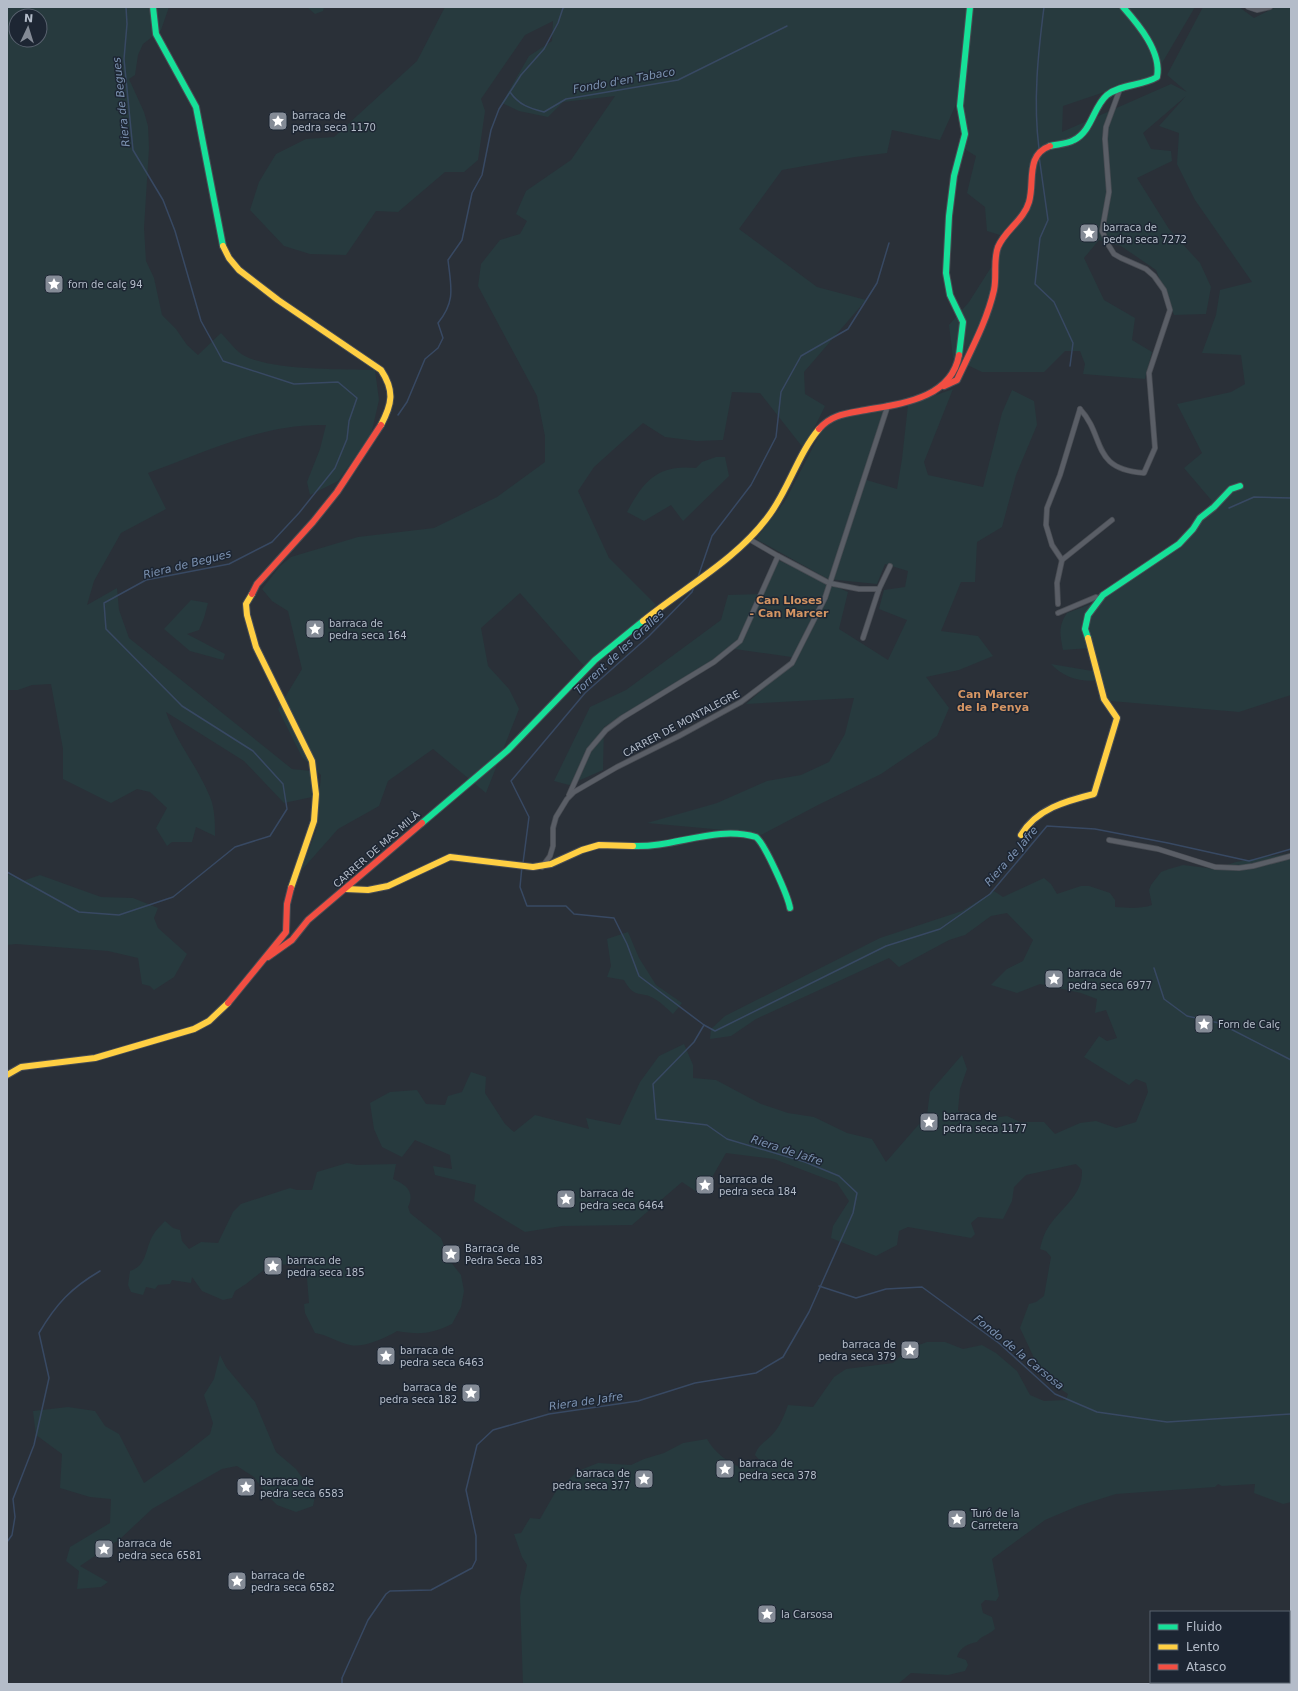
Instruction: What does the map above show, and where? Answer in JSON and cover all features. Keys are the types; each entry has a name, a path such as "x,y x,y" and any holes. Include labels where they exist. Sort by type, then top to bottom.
{"street":[{"path":"7,1075 21,1067 95,1058 194,1029 216,1015 286,932 287,904 291,888 314,821 316,794 312,761 256,647 246,615 246,604 252,590 313,522 337,492 386,416 391,401 389,382 381,370 278,300 239,270 229,258 224,248 217,219 199,118 191,96 156,34 153,7"},
{"path":"943,386 950,377 959,358 964,332 963,322 950,295 946,273 949,216 954,176 965,134 960,106 970,7"},
{"name":"CARRER DE MAS MILÀ","path":"259,964 292,940 308,920 346,889 400,840 479,776 508,750 595,660 660,607 721,562 749,538 771,513 815,434 825,422 831,418 845,414 930,394 957,380 992,300 997,274 996,257 998,248 1010,227 1028,205 1031,174 1035,159 1044,149 1078,138 1087,128 1101,101 1113,91 1154,79 1158,74 1150,40 1140,25 1123,7"},
{"path":"1248,7 1257,10 1270,7"},
{"path":"1062,560 1052,545 1046,525 1048,508 1060,475 1080,409 1086,416 1102,453 1113,463 1130,472 1144,473 1155,448 1149,373 1170,310 1164,290 1154,276 1146,269 1114,254 1102,231 1109,192 1105,139 1106,127 1120,89"},
{"name":"CARRER DE MONTALEGRE","path":"542,867 550,856 554,822 567,799 574,792 617,767 679,736 741,702 792,663 820,612 888,405"},
{"path":"1021,835 1026,827 1044,811 1062,803 1094,794 1116,718 1104,699 1096,664 1085,629 1086,620 1099,599 1118,584 1179,544 1193,530 1200,518 1214,507 1231,488 1240,486"},
{"path":"1058,604 1057,583 1062,560 1112,520"},
{"path":"749,538 778,556 829,583 859,589 879,589"},
{"path":"567,799 589,750 606,730 622,718 714,662 740,641 778,556"},
{"path":"863,638 879,589 890,566"},
{"path":"1058,613 1096,597 1099,599"},
{"path":"346,889 363,892 385,888 413,875 444,857 454,856 542,867 558,863 583,850 600,845 642,846 706,836 742,834 754,836 761,840 776,874 788,894 790,908"},
{"path":"1109,840 1158,849 1215,867 1240,868 1291,856"}],"green space":[{"path":"7,7 169,7 161,30 143,44 138,55 135,75 129,79 144,112 148,126 149,148 144,228 146,261 154,278 162,315 176,329 187,345 198,355 221,333 234,348 243,355 270,364 288,367 375,370 379,400 371,435 338,481 310,495 307,482 320,449 326,425 280,429 257,434 235,440 148,473 166,509 121,533 94,581 87,605 117,588 119,610 129,638 292,769 311,771 312,797 284,803 244,761 166,712 175,734 210,797 215,821 215,836 196,827 192,842 172,842 167,846 156,828 167,808 150,792 137,789 111,803 63,779 63,749 51,684 32,685 18,690 7,690"},
{"path":"307,7 324,7 323,11 315,14"},
{"path":"445,7 1195,7 1155,75 1063,106 1062,132 1171,84 1187,92 1167,75 1203,7 1239,7 1254,18 1276,7 1291,7 1291,695 1239,712 1099,700 1101,680 1080,680 1062,673 1051,664 1092,671 1090,648 1063,650 1060,631 1062,622 1067,613 1102,600 1132,574 1170,547 1189,538 1212,501 1184,468 1202,453 1177,404 1231,392 1245,384 1241,355 1202,353 1216,315 1220,290 1252,282 1195,200 1177,164 1179,133 1159,126 1186,96 1143,133 1151,149 1171,151 1172,161 1137,178 1169,229 1200,263 1211,287 1206,314 1174,315 1156,270 1121,246 1099,240 1084,258 1104,300 1135,318 1132,340 1152,352 1145,379 1083,374 1085,364 1080,351 1065,351 1044,372 982,372 953,358 949,325 969,302 997,258 1000,235 987,231 985,207 967,193 976,156 966,150 957,102 940,140 892,130 887,153 782,170 739,229 817,287 866,300 804,372 805,394 825,406 804,449 760,393 732,392 723,440 697,441 665,437 643,423 594,467 578,491 609,558 656,605 585,667 520,593 481,628 488,666 509,689 519,709 486,793 433,749 388,781 379,806 338,829 300,872 316,831 321,775 302,757 278,709 302,669 288,611 272,601 262,589 280,566 291,557 358,537 434,528 497,497 545,462 545,436 537,396 478,286 481,264 500,240 520,234 527,221 516,214 526,191 571,160 615,96 563,102 548,117 519,111 502,103 529,56 552,41 553,21 525,35 481,99 485,111 478,160 464,172 445,172 398,212 376,211 346,255 310,254 284,246 250,210 259,182 276,154 306,139 334,137 417,61"},
{"path":"953,389 924,462 928,475 983,487 1002,413 1012,390 1034,401 1037,425 1016,475 1002,527 977,542 975,582 961,582 941,631 978,636 993,656 959,670 926,677 949,708 937,736 881,774 759,836 724,830 647,823 717,803 767,781 801,775 829,762 845,734 854,698 746,704 798,658 735,649 604,727 603,770 569,785 554,781 590,707 626,690 721,620 728,595 762,594 778,560 848,592 839,629 888,660 907,620 879,609 884,590 905,587 908,571 885,564 877,584 828,579 756,539 785,501 826,422 866,411 885,409 863,479 897,489 908,405"},
{"path":"716,457 725,457 729,476 683,521 671,505 644,521 627,512 639,491 653,477 671,469 683,467 696,468 702,462"},
{"path":"191,600 208,603 199,630 187,634 225,654 223,660 190,651 164,629"},
{"path":"1291,853 1291,1502 1283,1504 1254,1493 1255,1484 1222,1486 1218,1484 1215,1487 1116,1494 1078,1506 1045,1520 992,1559 999,1596 996,1601 985,1600 981,1604 983,1613 992,1617 995,1629 977,1642 962,1648 957,1657 966,1660 968,1665 965,1671 948,1675 911,1673 898,1684 523,1684 520,1597 527,1565 522,1557 514,1534 521,1533 530,1518 540,1519 556,1491 578,1471 598,1463 631,1465 664,1453 683,1443 707,1439 718,1453 732,1464 743,1468 755,1466 762,1463 755,1455 756,1452 777,1429 788,1405 813,1407 834,1377 846,1369 893,1363 908,1349 927,1342 945,1342 963,1349 982,1345 996,1353 1017,1371 1030,1395 1044,1401 1066,1400 1068,1394 1043,1377 1020,1328 1029,1304 1036,1302 1044,1296 1051,1257 1046,1251 1040,1249 1044,1234 1054,1219 1075,1194 1079,1187 1082,1170 1076,1164 1026,1175 1014,1187 1012,1201 1003,1219 978,1217 971,1223 975,1234 971,1238 908,1227 899,1231 897,1245 876,1256 831,1238 833,1226 849,1201 837,1183 774,1159 726,1153 707,1186 697,1192 682,1182 632,1225 562,1226 525,1232 474,1201 476,1185 435,1175 433,1166 452,1169 450,1155 415,1140 402,1157 382,1147 374,1129 370,1103 390,1092 417,1090 426,1104 445,1105 448,1096 462,1092 471,1072 486,1077 485,1093 505,1124 514,1132 535,1115 589,1129 586,1118 620,1125 640,1082 659,1056 684,1044 693,1065 693,1078 716,1080 761,1104 788,1113 814,1117 847,1133 872,1139 886,1162 927,1115 930,1092 962,1055 967,1069 960,1089 958,1110 970,1121 1007,1116 1020,1122 1044,1122 1055,1134 1080,1123 1096,1121 1116,1128 1136,1122 1148,1092 1146,1083 1136,1079 1129,1085 1084,1057 1099,1036 1107,1041 1117,1038 1106,1010 1095,1013 1097,999 1081,993 1040,984 1017,993 991,985 1007,969 1023,961 1033,940 1007,913 991,916 965,935 949,940 899,967 889,958 756,1019 731,1036 710,1039 711,1029 725,1016 880,938 962,911 994,891 1003,897 1044,878 1051,884 1057,894 1081,886 1089,886 1110,893 1115,900 1115,907 1143,907 1152,905 1149,890 1151,885 1161,872 1169,869 1183,865 1215,869 1236,862"},
{"path":"7,874 23,881 40,875 101,897 133,898 158,908 154,918 158,928 187,954 174,977 154,990 150,986 142,984 138,958 108,951 16,944 7,945"},
{"path":"628,932 639,958 656,985 682,1003 673,1014 650,996 632,990 624,980 607,977 611,966 607,939"},
{"path":"347,1163 357,1165 396,1164 393,1179 406,1187 410,1193 411,1197 408,1207 410,1213 441,1238 450,1261 461,1275 464,1291 461,1307 452,1324 438,1330 425,1333 397,1331 374,1342 355,1346 315,1333 305,1313 304,1304 309,1303 306,1266 270,1265 235,1291 232,1298 223,1300 202,1291 192,1277 191,1283 172,1280 170,1284 158,1285 155,1289 146,1287 143,1295 131,1292 128,1285 130,1271 139,1266 142,1262 152,1236 165,1221 173,1228 180,1230 182,1241 189,1249 201,1242 218,1243 233,1212 241,1204 290,1188 297,1190 312,1190 317,1172"},
{"path":"220,1355 226,1367 255,1402 276,1452 296,1469 315,1496 313,1506 296,1512 277,1505 268,1496 254,1477 237,1466 222,1469 152,1509 120,1539 80,1566 108,1582 101,1587 77,1589 79,1571 66,1561 70,1547 110,1523 111,1499 90,1497 60,1488 62,1454 36,1435 33,1411 68,1407 95,1411 105,1426 119,1434 144,1483 210,1434 213,1423 204,1395 214,1379"}],"waterway":[{"name":"Riera de Begues","path":"7,872 79,912 119,915 173,897 235,847 270,836 287,809 283,784 253,751 182,706 106,629 104,603 146,580 229,564 272,542 299,513 335,468 347,439 349,421 357,398 338,382 294,384 223,361 201,321 175,231 163,200 133,150 124,59 127,24 126,7"},
{"path":"398,415 407,402 425,359 438,348 443,338 438,323 448,308 450,301 451,286 448,260 462,240 472,193 482,175 491,130 499,109 521,75 544,49 558,23 563,8 565,7"},
{"path":"1039,149 1036,95 1044,7"},
{"name":"Fondo d'en Tabaco","path":"510,92 517,100 525,105 544,112 566,99 678,80 787,26"},
{"path":"1039,156 1048,220 1040,238 1035,284 1054,302 1073,343 1070,366"},
{"name":"Torrent de les Gralles","path":"698,577 712,536 751,485 776,437 781,392 801,356 848,329 877,283 889,243"},
{"path":"1229,508 1254,497 1291,498"},
{"name":"Torrent de les Gralles","path":"523,863 529,817 511,781 585,693 649,636 692,592 695,584"},
{"name":"Riera de Jafre","path":"342,1684 342,1678 368,1620 386,1594 390,1591 431,1590 472,1568 476,1560 476,1536 466,1490 477,1445 493,1430 549,1414 638,1401 695,1383 756,1373 783,1357 809,1312 853,1213 857,1193 839,1176 805,1162 727,1139 707,1125 656,1119 653,1084 694,1042 704,1025 715,1031 886,946 940,929 990,894 1047,826 1095,829 1249,861 1291,849"},
{"name":"Torrent de les Gralles","path":"522,866 520,887 527,906 566,906 574,914 614,918 627,944 639,976 704,1025"},
{"path":"1154,968 1164,999 1187,1016 1219,1023 1291,1060"},
{"path":"7,1542 12,1535 15,1517 13,1499 34,1445 49,1378 39,1333 58,1305 72,1290 100,1271"},
{"name":"Fondo de la Carsosa","path":"819,1286 856,1298 886,1289 922,1287 1000,1344 1055,1394 1097,1412 1167,1422 1291,1414"}],"traffic: fast":[{"path":"153,7 156,34 196,107 223,246"},
{"path":"959,355 963,322 950,295 946,273 949,216 954,176 965,134 960,106 970,7"},
{"path":"1050,146 1068,142 1080,136 1089,125 1102,100 1113,91 1157,77 1158,68 1156,58 1148,39 1123,7"},
{"path":"1088,638 1085,629 1088,615 1103,595 1179,544 1193,529 1200,518 1214,507 1231,489 1240,486"},
{"path":"422,823 508,750 595,660 643,621"},
{"path":"633,846 664,844 710,835 741,834 756,837 765,849 776,871 790,908"}],"traffic: slow":[{"path":"223,246 229,258 239,270 278,300 381,370 390,391 390,404 381,425"},
{"path":"643,621 727,559 757,530 777,504 805,449 819,429"},
{"path":"252,594 246,604 247,615 256,647 312,761 316,794 314,821 291,888"},
{"path":"1021,835 1027,826 1043,812 1063,803 1094,794 1117,718 1104,699 1088,638"},
{"path":"346,889 368,890 388,886 450,857 533,867 551,864 582,850 599,845 633,846"},
{"path":"7,1075 21,1067 95,1058 194,1029 209,1021 228,1003"}],"traffic: jam":[{"path":"944,386 957,380 978,335 994,290 998,247 1005,235 1019,220 1027,208 1031,194 1032,170 1034,162 1042,150 1050,146"},
{"path":"819,429 832,418 837,416 890,406 920,398 934,391 945,382 954,370 959,355"},
{"path":"252,594 257,584 313,522 337,492 381,425"},
{"path":"268,957 292,940 308,920 422,823"},
{"path":"228,1003 286,932 287,904 291,888"}],"place":[{"name":"barraca de pedra seca 1170","path":"278,121"},
{"name":"barraca de pedra seca 7272","path":"1089,233"},
{"name":"forn de calç 94","path":"54,284"},
{"name":"barraca de pedra seca 164","path":"315,629"},
{"name":"barraca de pedra seca 6977","path":"1054,979"},
{"name":"Forn de Calç","path":"1204,1024"},
{"name":"barraca de pedra seca 1177","path":"929,1122"},
{"name":"barraca de pedra seca 184","path":"705,1185"},
{"name":"barraca de pedra seca 6464","path":"566,1199"},
{"name":"Barraca de Pedra Seca 183","path":"451,1254"},
{"name":"barraca de pedra seca 185","path":"273,1266"},
{"name":"barraca de pedra seca 379","path":"910,1350"},
{"name":"barraca de pedra seca 6463","path":"386,1356"},
{"name":"barraca de pedra seca 182","path":"471,1393"},
{"name":"barraca de pedra seca 378","path":"725,1469"},
{"name":"barraca de pedra seca 377","path":"644,1479"},
{"name":"barraca de pedra seca 6583","path":"246,1487"},
{"name":"Turó de la Carretera","path":"957,1519"},
{"name":"barraca de pedra seca 6581","path":"104,1549"},
{"name":"barraca de pedra seca 6582","path":"237,1581"},
{"name":"la Carsosa","path":"767,1614"}],"district":[{"name":"Can Lloses - Can Marcer","path":"789,606"},
{"name":"Can Marcer de la Penya","path":"993,700"}]}
